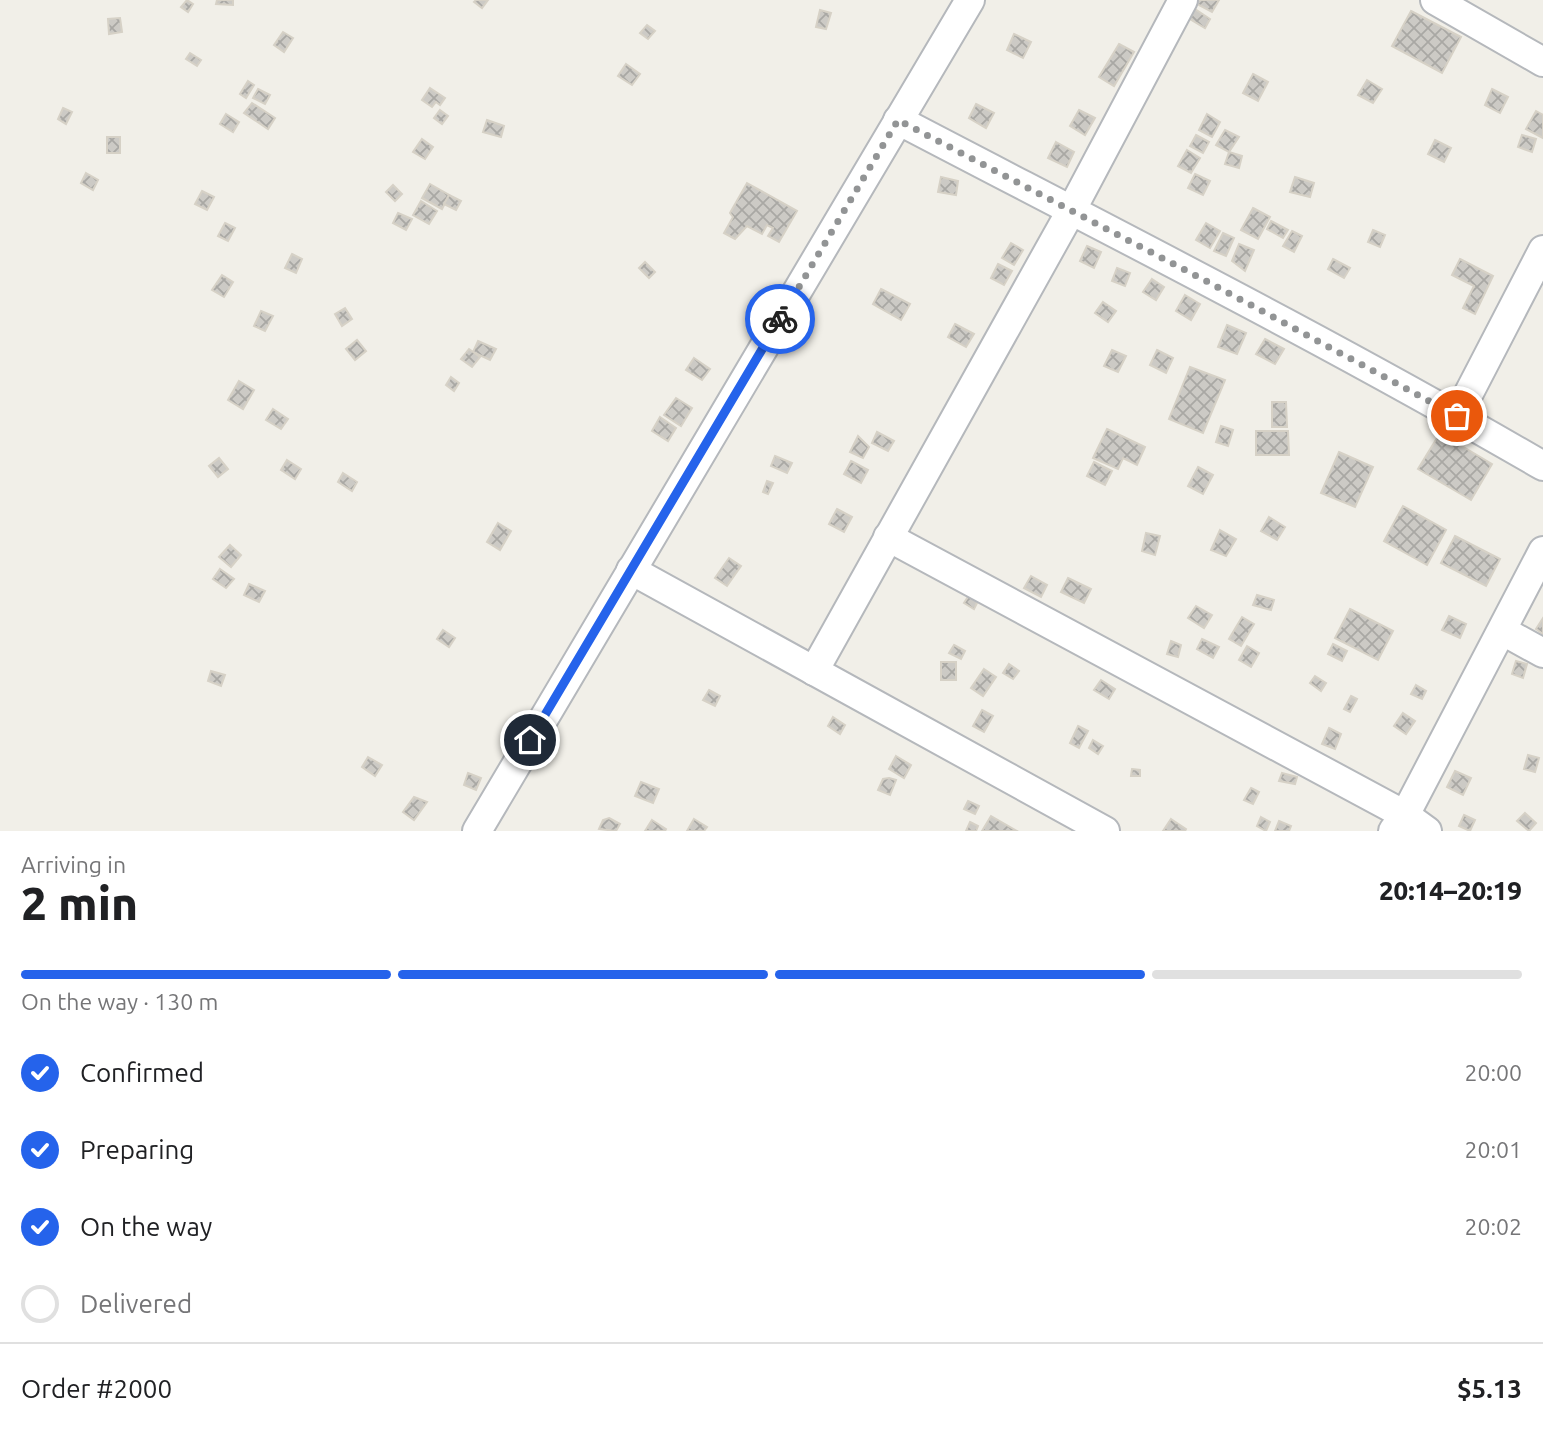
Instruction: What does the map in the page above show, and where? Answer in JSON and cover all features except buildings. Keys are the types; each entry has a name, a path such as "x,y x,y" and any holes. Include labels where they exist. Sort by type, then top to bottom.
{"street":[{"path":"477,831 970,0"},
{"path":"814,670 1071,211 1183,0"},
{"path":"1435,0 1543,62"},
{"path":"898,120 1457,416 1543,466"},
{"path":"1457,416 1543,250"},
{"path":"888,537 1409,826 1543,551"},
{"path":"631,570 1105,831"},
{"path":"1503,631 1543,653"}],"way so far":[{"path":"780,319 898,120 1457,416"}],"route":[{"path":"530,740 780,319"}]}
